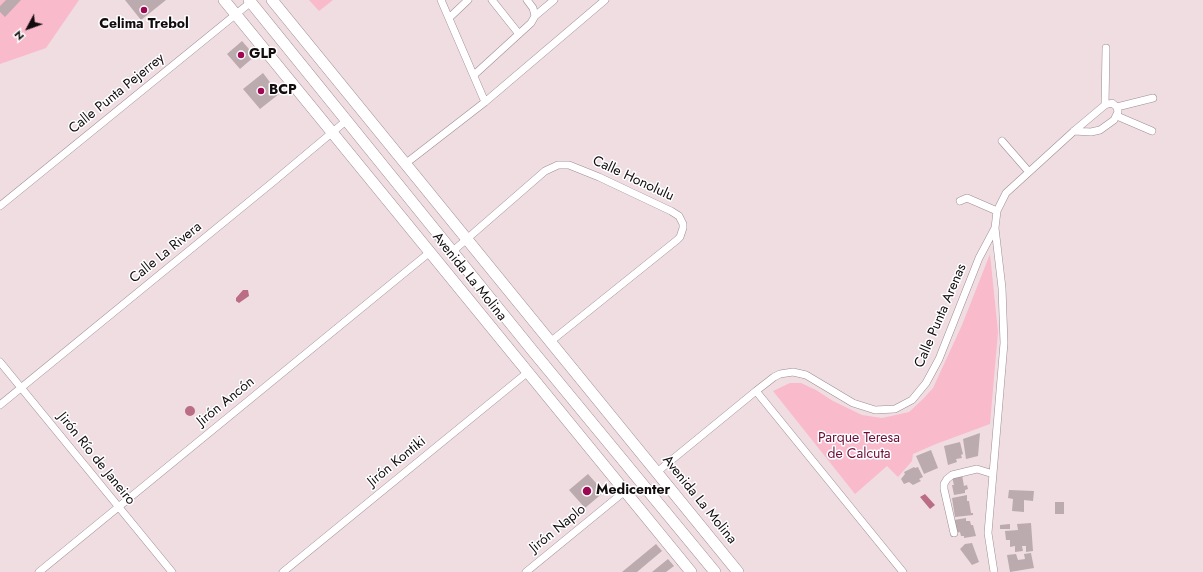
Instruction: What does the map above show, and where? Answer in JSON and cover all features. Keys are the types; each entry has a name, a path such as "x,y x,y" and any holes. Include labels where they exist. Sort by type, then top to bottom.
{"main road":[{"name":"Avenida La Molina","path":"224,0 691,572"},
{"name":"Avenida La Molina","path":"272,0 738,572"},
{"name":"Avenida La Molina","path":"250,1 715,572"},
{"path":"300,62 321,60"}],"street":[{"path":"441,0 485,102"},
{"path":"449,18 468,0"},
{"path":"492,0 519,34"},
{"path":"527,0 533,8 535,16"},
{"path":"474,75 531,23 535,16 554,0"},
{"path":"405,164 485,102 605,0"},
{"name":"Calle Punta Pejerrey","path":"0,206 250,1"},
{"path":"1106,48 1105,105 1112,103 1117,106 1153,98"},
{"name":"Calle Punta Arenas","path":"994,572 988,533 1004,342 1002,288 995,228 997,211 1006,193 1105,105"},
{"path":"1074,131 1091,132 1100,130 1118,116 1117,106"},
{"path":"1118,116 1152,131"},
{"name":"Calle La Rivera","path":"0,405 347,120"},
{"path":"1002,141 1029,172"},
{"name":"Calle Honolulu","path":"453,251 549,168 563,164 574,166 593,174 672,211 679,216 683,224 682,233 677,240 550,342"},
{"path":"960,201 967,198 997,211"},
{"name":"Calle Punta Arenas","path":"657,472 774,377 787,373 793,372 806,375 853,403 869,409 889,410 907,404 921,390 936,365 979,258 995,228"},
{"name":"Jirón Ancón","path":"39,572 430,252"},
{"name":"Jirón Río de Janeiro","path":"0,362 172,572"},
{"name":"Jirón Kontiki","path":"283,572 528,372"},
{"path":"756,391 903,572"},
{"path":"954,533 944,489 944,484 947,479 952,475 977,469 993,474"},
{"name":"Jirón Naplo","path":"526,572 625,491"}],"green space":[{"path":"0,0 79,0 46,48 0,64"},
{"path":"309,0 333,0 319,11"},
{"name":"Parque Teresa de Calcuta","path":"990,254 998,332 990,424 913,454 912,461 898,477 887,466 855,494 773,391 790,383 801,383 862,415 882,418 909,412 933,388 962,325"}],"shaded area":[{"path":"243,290 248,290 249,296 239,303 236,301 236,298"},
{"path":"188,406 192,406 194,407 194,415 188,416 185,413 185,409"},
{"path":"925,494 935,505 930,509 920,497"}],"building":[{"path":"6,0 21,0 5,17 0,12 0,6"},
{"name":"Celima Trebol","path":"125,0 166,0 141,20"},
{"name":"GLP","path":"242,41 255,56 240,69 227,54"},
{"name":"BCP","path":"263,73 279,94 260,109 243,89"},
{"path":"980,433 978,456 966,459 963,439"},
{"path":"960,442 963,454 961,455 962,458 956,459 957,462 948,465 944,446"},
{"path":"931,450 938,468 924,474 916,456"},
{"path":"914,467 918,467 923,477 919,479 921,481 913,485 909,482 904,484 901,479 905,474 904,472"},
{"name":"Medicenter","path":"588,474 604,492 585,508 569,490"},
{"path":"962,475 964,486 967,485 968,489 965,490 965,493 954,495 952,477"},
{"path":"1009,490 1034,491 1033,501 1024,500 1024,512 1012,511 1013,499 1008,498"},
{"path":"967,495 967,501 969,501 971,513 973,513 973,515 955,517 952,498"},
{"path":"1055,502 1064,502 1064,514 1055,514"},
{"path":"966,518 966,521 970,521 971,525 973,525 976,536 964,538 964,536 961,536 960,532 957,533 954,520"},
{"path":"1031,523 1033,551 1026,552 1026,546 1022,546 1023,551 1015,552 1015,546 1010,547 1010,540 1006,540 1005,531 1018,530 1017,524"},
{"path":"1010,524 1010,529 1000,529 1000,525"},
{"path":"972,543 979,562 972,565 960,549 965,544"},
{"path":"656,544 662,551 637,572 622,572"},
{"path":"1031,553 1034,568 1010,572 1007,555 1016,554 1018,560 1025,559 1024,554"},
{"path":"668,559 674,566 666,572 652,572"}],"place":[{"name":"Celima Trebol","path":"144,10"},
{"name":"GLP","path":"241,55"},
{"name":"BCP","path":"261,91"},
{"name":"Medicenter","path":"587,491"}]}
